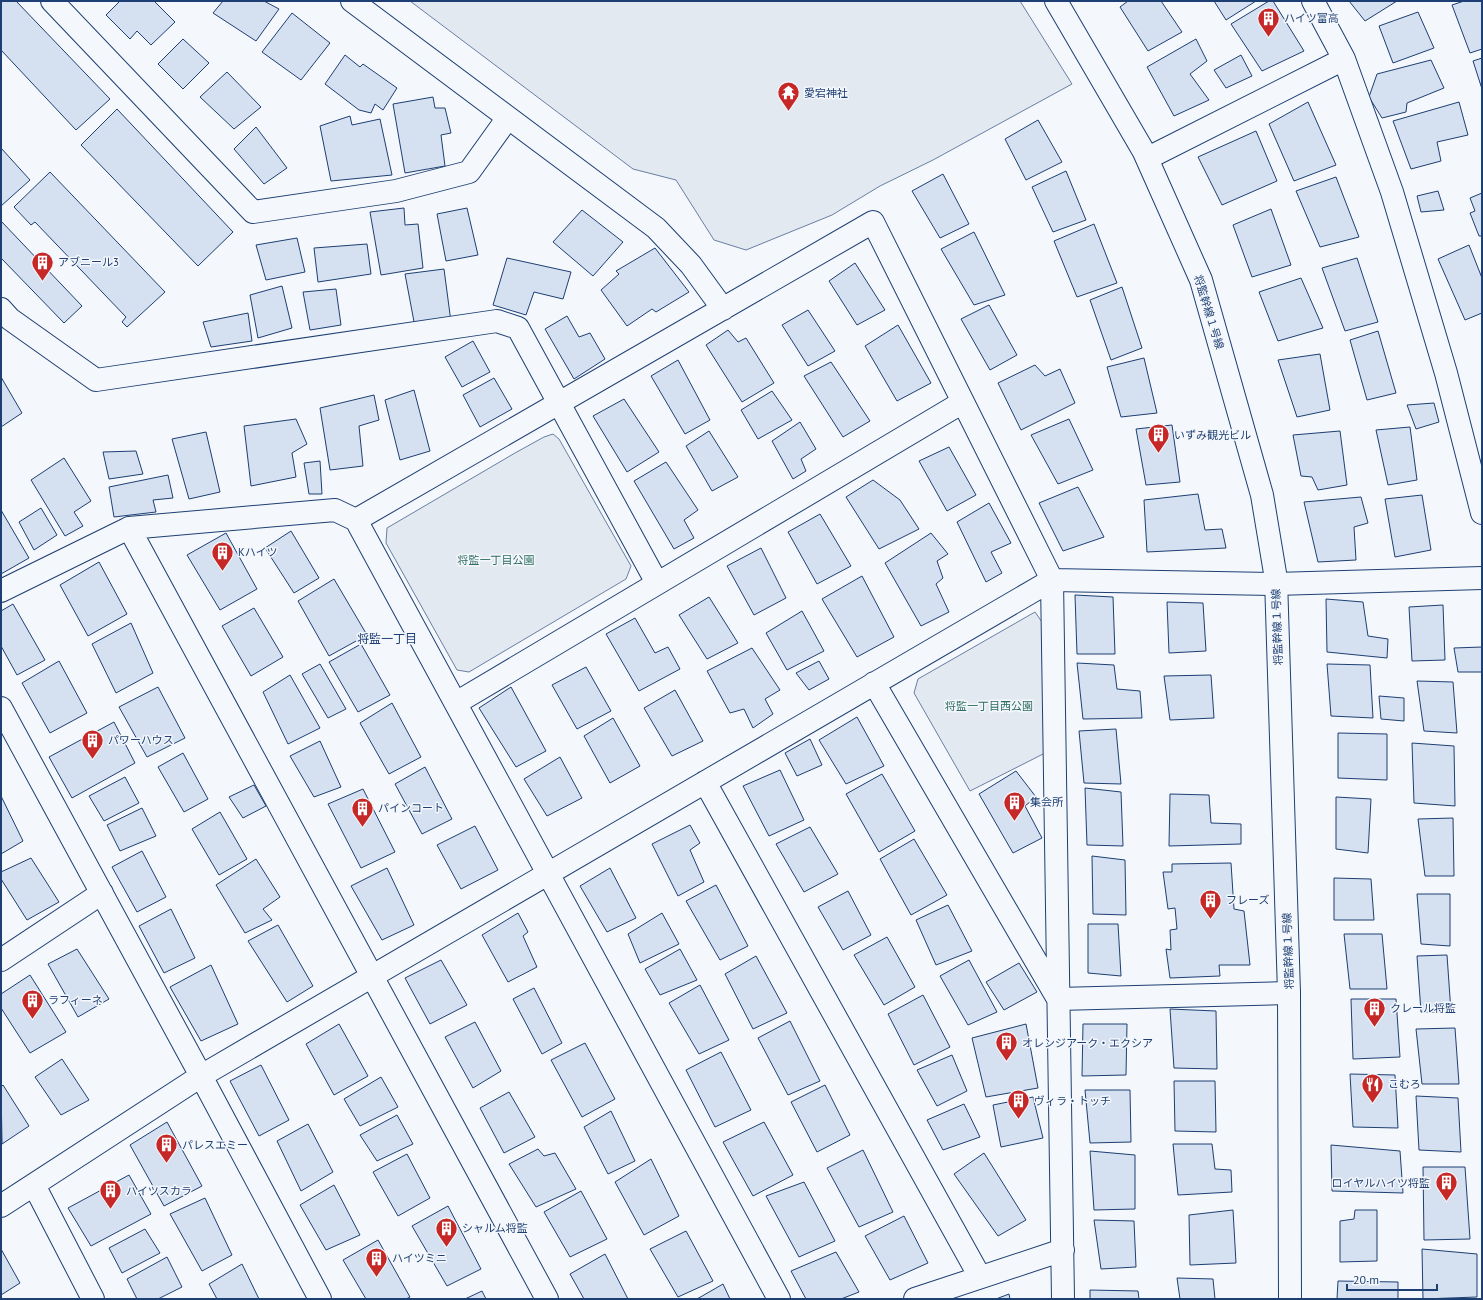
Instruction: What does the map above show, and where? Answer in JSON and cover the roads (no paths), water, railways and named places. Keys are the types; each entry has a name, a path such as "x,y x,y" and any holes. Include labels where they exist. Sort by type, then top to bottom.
{"street":[{"path":"52,1 253,212 396,191 469,172 507,119"},
{"path":"352,1 507,119 656,228 691,264 723,309"},
{"name":"将監幹線１号線","path":"1056,1 1148,158 1200,280 1262,496 1276,579 1289,993 1290,1299"},
{"path":"1313,1 1344,59 1394,199 1446,373 1482,513"},
{"path":"1148,158 1344,59"},
{"path":"356,520 873,222 1052,580 1063,1299"},
{"path":"4,318 96,380 497,322 518,328 657,583"},
{"path":"456,703 963,402"},
{"path":"1,591 129,528 335,510 356,520 779,1299"},
{"path":"129,528 547,1299"},
{"path":"1,1206 201,1076 1052,580 1276,584 1482,578"},
{"path":"874,683 1058,999"},
{"path":"1,708 201,1076 320,1299"},
{"path":"705,782 980,1277"},
{"path":"1,960 102,893"},
{"path":"1058,999 1289,993"},
{"path":"34,1184 93,1299"},
{"path":"916,1299 1063,1250"}],"place":[{"name":"ハイツ富高","path":"1268,38"},
{"name":"愛宕神社","path":"788,112"},
{"name":"アブニール3","path":"42,282"},
{"name":"いずみ観光ビル","path":"1158,454"},
{"name":"Kハイツ","path":"222,572"},
{"name":"パワーハウス","path":"92,760"},
{"name":"集会所","path":"1014,822"},
{"name":"パインコート","path":"362,828"},
{"name":"フレーズ","path":"1211,920"},
{"name":"ラフィーネ","path":"33,1020"},
{"name":"クレール将監","path":"1375,1028"},
{"name":"オレンジアーク・エクシア","path":"1006,1062"},
{"name":"こむろ","path":"1373,1104"},
{"name":"ヴィラ・トッチ","path":"1018,1120"},
{"name":"パレスエミー","path":"166,1164"},
{"name":"ロイヤルハイツ将監","path":"1446,1202"},
{"name":"ハイツスカラ","path":"110,1210"},
{"name":"シャルム将監","path":"447,1248"},
{"name":"ハイツミニ","path":"377,1278"}],"district":[{"name":"将監一丁目","path":"387,638"}],"park label":[{"name":"将監一丁目公園","path":"496,560"},
{"name":"将監一丁目西公園","path":"989,706"}]}
